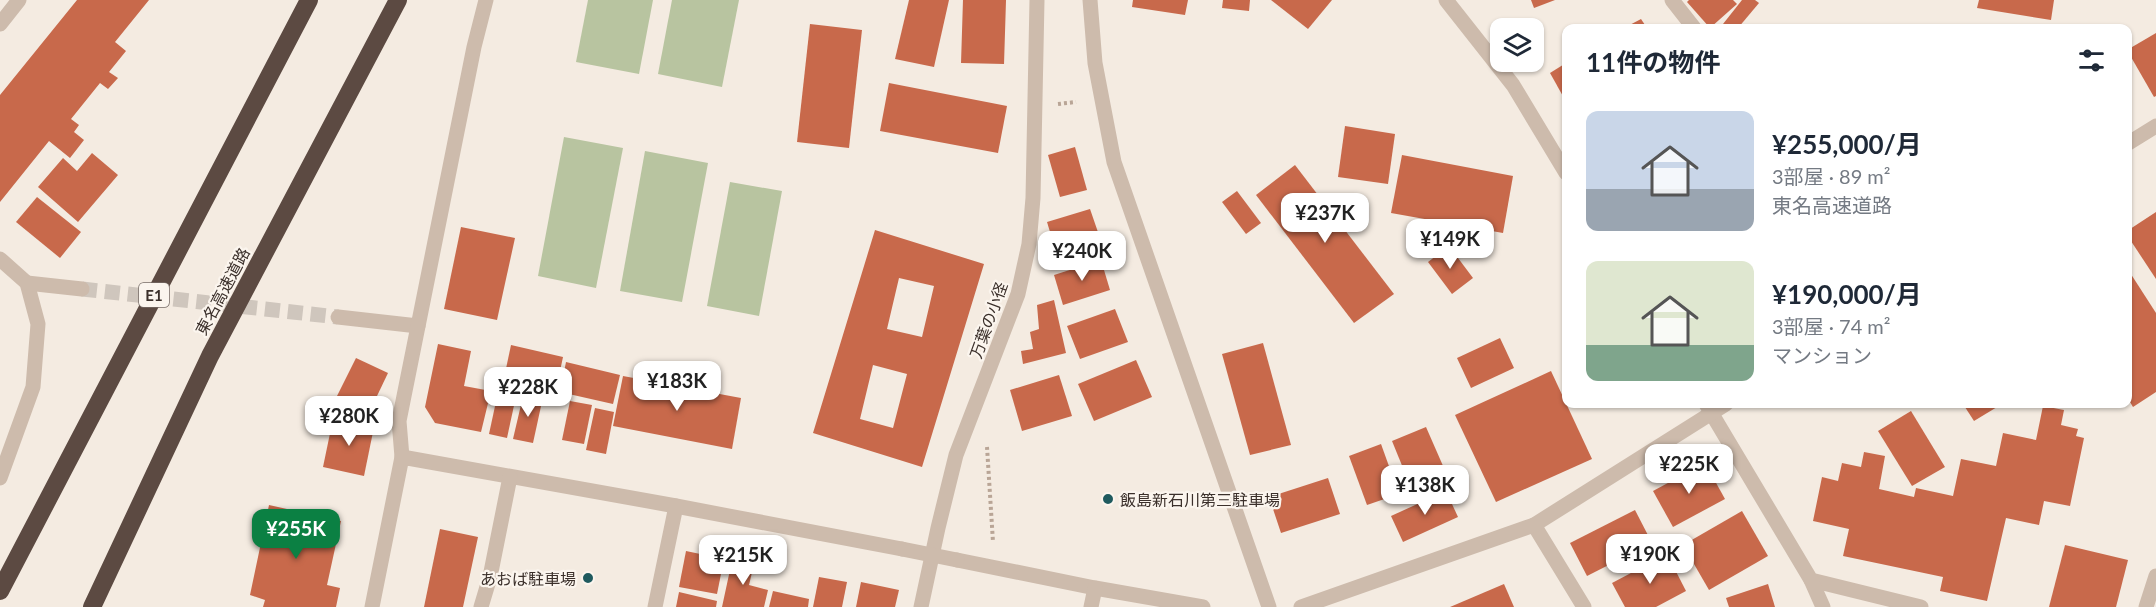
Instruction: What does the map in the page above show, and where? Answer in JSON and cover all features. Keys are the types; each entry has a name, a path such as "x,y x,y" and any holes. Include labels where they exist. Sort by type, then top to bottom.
{"highway":[{"name":"E1","path":"0,591 309,0"},
{"name":"東名高速道路","path":"92,607 210,356 399,0"}],"street":[{"path":"0,24 19,0"},
{"path":"372,607 402,457 399,421 474,47 486,0"},
{"name":"万葉の小径","path":"921,607 956,455 1018,294 1029,244 1033,198 1037,0"},
{"path":"1090,0 1095,63 1114,162 1269,607"},
{"path":"1446,0 1513,85 1562,165"},
{"path":"1672,0 1691,24"},
{"path":"2132,141 2156,126"},
{"path":"0,259 27,283 38,324 33,387 0,477"},
{"path":"27,283 82,289"},
{"path":"338,317 418,326"},
{"path":"1302,607 1534,525 1709,408 1811,580 1823,607"},
{"path":"402,457 676,506 1203,607"},
{"path":"481,607 490,577 510,477"},
{"path":"655,607 676,506"},
{"path":"1534,525 1584,607"},
{"path":"2146,607 2156,576"},
{"path":"1811,580 1921,607"},
{"path":"1091,607 1095,588"}],"path":[{"path":"966,429 987,442 994,538 988,566"}],"green space":[{"path":"588,0 653,0 639,74 576,62"},
{"path":"672,0 739,0 722,87 658,74"},
{"path":"564,137 623,148 596,288 538,276"},
{"path":"645,151 708,163 682,302 620,291"},
{"path":"730,182 782,191 759,316 707,306"}],"building":[{"path":"77,0 149,0 115,42 126,51 109,72 118,78 108,89 100,83 71,119 79,125 74,132 84,140 70,158 49,141 0,202 0,95"},
{"path":"909,0 949,0 934,67 895,59"},
{"path":"963,0 1006,0 1004,64 961,63"},
{"path":"1133,0 1188,0 1185,15 1132,7"},
{"path":"1223,0 1250,0 1249,11 1222,8"},
{"path":"1271,0 1332,0 1308,29"},
{"path":"1531,0 1555,0 1534,8"},
{"path":"1689,0 1733,0 1737,4 1714,24 1706,24 1687,2"},
{"path":"1742,0 1755,0 1759,3 1741,24 1723,24"},
{"path":"1979,0 2054,0 2051,20 1977,8"},
{"path":"1641,19 1644,24 1632,24"},
{"path":"810,24 862,30 849,148 797,142"},
{"path":"2156,33 2156,96 2154,97 2132,59 2132,47"},
{"path":"1562,66 1562,94 1550,73"},
{"path":"889,83 1007,106 998,153 880,131"},
{"path":"1345,126 1395,134 1388,184 1338,177"},
{"path":"1075,147 1087,190 1060,197 1048,155"},
{"path":"92,153 118,175 78,222 38,187 63,158 77,171"},
{"path":"1402,155 1513,176 1503,233 1391,213"},
{"path":"1295,165 1394,294 1354,323 1256,195"},
{"path":"1237,191 1261,223 1246,234 1222,202"},
{"path":"37,197 81,232 60,258 16,222"},
{"path":"1090,209 1101,241 1057,255 1047,222"},
{"path":"2156,212 2156,279 2132,243 2132,228"},
{"path":"461,227 515,238 497,320 444,309"},
{"path":"875,230 984,264 922,467 813,433","holes":["899,278 934,286 922,337 887,329","873,365 907,374 893,428 860,419"]},
{"path":"1449,246 1473,278 1452,294 1428,262"},
{"path":"1101,260 1110,290 1063,305 1054,275"},
{"path":"2132,276 2156,313 2156,392 2133,407"},
{"path":"1054,300 1066,353 1023,364 1021,351 1033,349 1030,332 1039,329 1037,305"},
{"path":"1115,309 1128,342 1080,359 1067,326"},
{"path":"1500,338 1514,368 1471,388 1457,358"},
{"path":"1263,343 1291,445 1250,455 1222,354"},
{"path":"438,344 471,351 464,386 491,391 481,432 435,423 425,407"},
{"path":"511,345 563,357 556,390 504,378"},
{"path":"356,358 388,373 366,419 333,404"},
{"path":"1136,360 1152,397 1094,421 1078,384"},
{"path":"566,362 620,375 613,404 560,392"},
{"path":"1551,371 1562,395 1562,408 1568,408 1592,459 1496,502 1455,415"},
{"path":"1059,375 1072,416 1022,431 1010,390"},
{"path":"623,376 741,398 732,449 613,426"},
{"path":"500,383 518,387 507,438 489,434"},
{"path":"524,392 543,397 533,443 513,439"},
{"path":"570,401 592,405 584,444 562,440"},
{"path":"595,408 614,412 606,454 586,450"},
{"path":"1966,408 1995,408 1974,421"},
{"path":"2043,408 2064,410 2061,425 2078,429 2076,436 2084,438 2070,506 2044,501 2039,525 2006,518 1987,601 1940,591 1943,577 1843,556 1849,529 1813,521 1822,477 1838,481 1842,463 1861,467 1864,452 1885,456 1879,489 1914,497 1916,488 1953,496 1961,459 1996,466 2003,433 2036,440"},
{"path":"1911,411 1945,467 1912,486 1878,431"},
{"path":"333,419 374,427 364,476 323,467"},
{"path":"1426,427 1447,475 1412,490 1392,441"},
{"path":"1381,444 1399,494 1367,505 1349,456"},
{"path":"1705,463 1725,499 1673,527 1653,491"},
{"path":"1328,478 1340,514 1281,533 1269,497"},
{"path":"1446,491 1458,517 1403,542 1391,516"},
{"path":"269,505 341,521 327,585 340,588 336,607 263,607 265,600 250,595"},
{"path":"1635,510 1652,543 1587,576 1570,543"},
{"path":"1742,511 1768,556 1709,590 1683,545"},
{"path":"440,529 478,537 463,607 424,607"},
{"path":"2065,545 2128,560 2116,607 2049,607"},
{"path":"686,551 724,559 717,594 679,587"},
{"path":"1667,554 1686,591 1656,607 1625,607 1612,583"},
{"path":"733,556 755,560 749,585 768,590 764,607 722,607"},
{"path":"819,577 847,582 842,607 813,607"},
{"path":"861,582 899,590 895,607 856,607"},
{"path":"1504,584 1514,607 1450,607"},
{"path":"1768,584 1775,607 1729,607 1726,598"},
{"path":"773,591 809,599 808,607 769,607"},
{"path":"679,592 717,601 716,607 676,607"}],"tunnel":[{"path":"82,289 338,317"}],"place":[{"name":"飯島新石川第三駐車場","path":"1108,499"},
{"name":"あおば駐車場","path":"588,578"}]}
